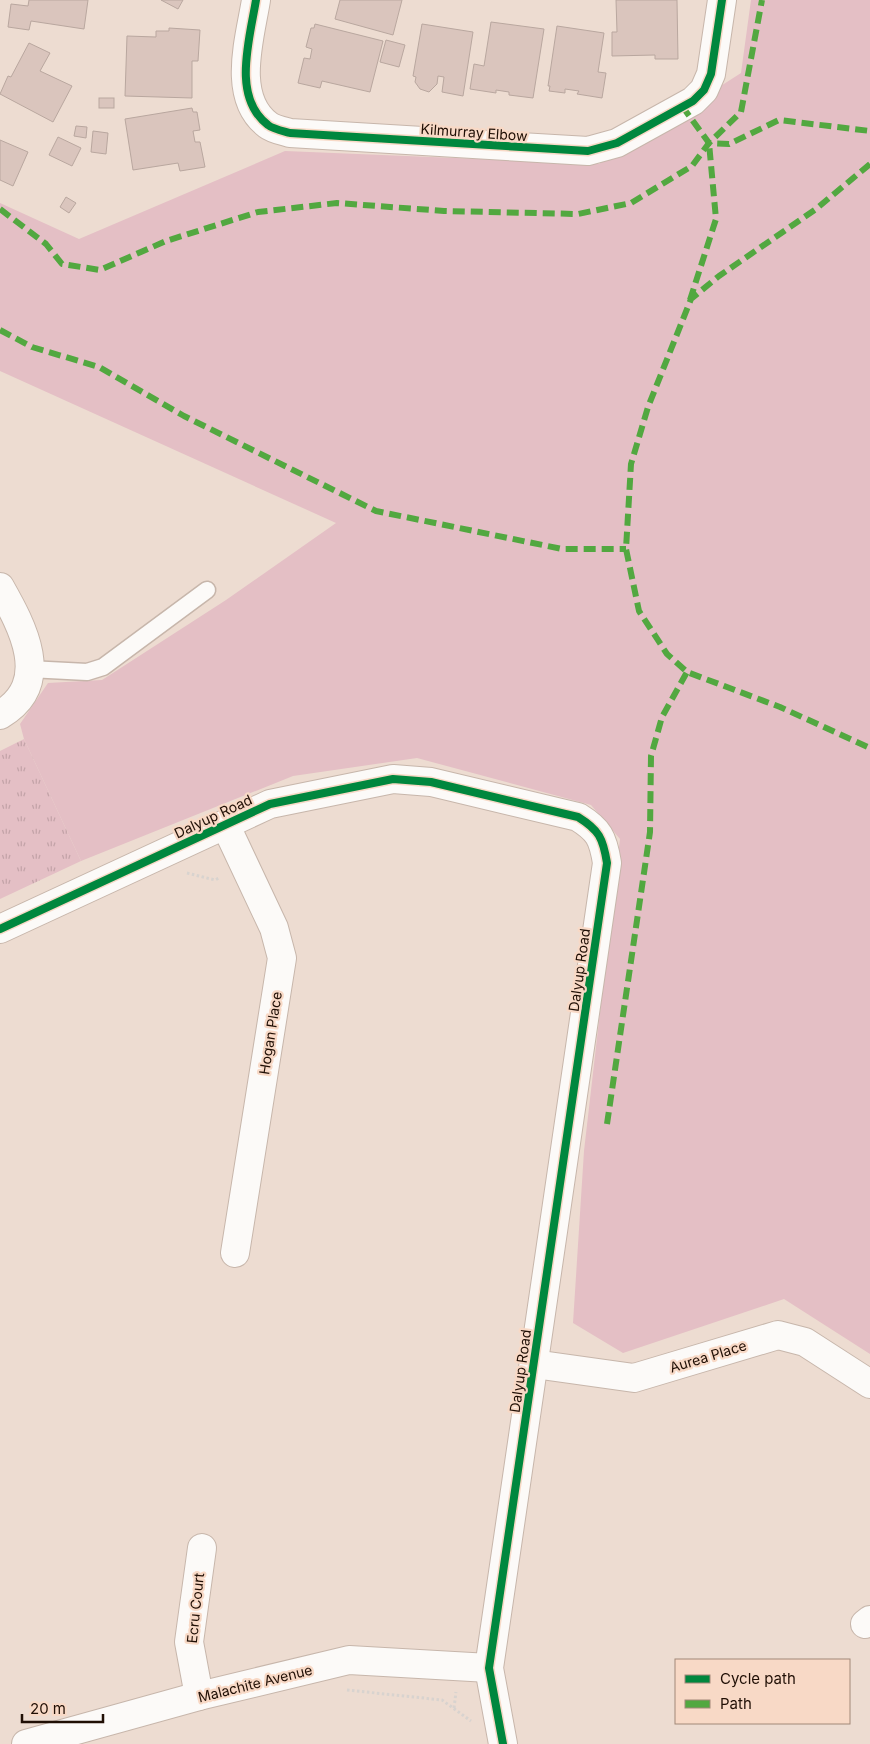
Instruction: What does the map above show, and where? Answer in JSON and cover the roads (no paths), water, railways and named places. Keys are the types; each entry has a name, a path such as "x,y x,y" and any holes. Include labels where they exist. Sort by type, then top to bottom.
{"street":[{"name":"Kilmurray Elbow","path":"256,0 245,82 252,106 268,126 290,133 588,151 617,143 693,101 704,90 711,74 722,0"},
{"path":"0,587 22,626 30,658 30,669 24,688 16,701 0,715"},
{"name":"Dalyup Road","path":"0,929 270,804 393,779 431,782 578,817 594,827 604,843 607,862 489,1668 503,1744"},
{"name":"Hogan Place","path":"225,824 274,928 282,958 235,1253"},
{"name":"Aurea Place","path":"534,1364 634,1378 778,1335 805,1342 870,1384"},
{"name":"Ecru Court","path":"199,1696 189,1642 202,1548"},
{"name":"Malachite Avenue","path":"26,1744 199,1696 349,1660 489,1668"}],"lane":[{"path":"30,669 87,672 103,667 208,590"}]}
